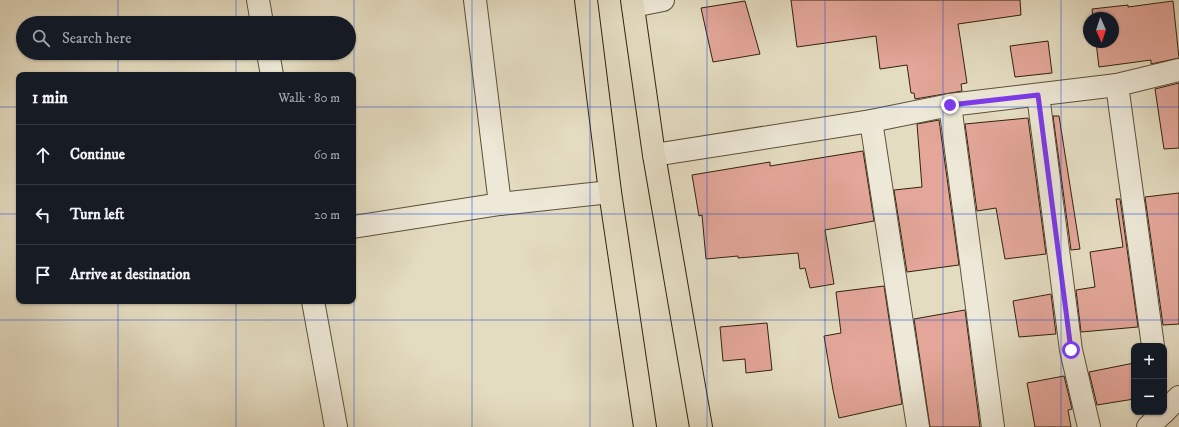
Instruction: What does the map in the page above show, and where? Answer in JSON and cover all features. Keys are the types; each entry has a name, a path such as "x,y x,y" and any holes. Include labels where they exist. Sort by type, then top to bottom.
{"main road":[{"path":"586,0 610,192 645,427"},
{"path":"632,3 654,155 701,427"}],"street":[{"path":"258,0 261,16"},
{"path":"475,0 500,204"},
{"path":"632,3 663,0"},
{"path":"269,60 271,72"},
{"path":"654,155 871,121 950,105 1117,85 1179,70"},
{"path":"1117,85 1153,343"},
{"path":"1038,95 1071,350 1089,427"},
{"path":"950,105 993,427"},
{"path":"871,121 918,427"},
{"path":"356,227 500,204 610,192"},
{"path":"314,304 336,427"},
{"path":"1167,408 1179,397"}],"building":[{"path":"791,0 1020,0 1021,15 958,24 967,83 961,84 962,91 915,99 914,93 911,93 907,65 880,69 876,36 797,47"},
{"path":"745,1 760,54 713,62 701,8"},
{"path":"1173,1 1179,58 1151,64 1151,60 1099,67 1097,48 1119,48 1119,12 1092,12 1092,9 1128,5 1128,7"},
{"path":"1048,41 1052,73 1015,77 1010,46"},
{"path":"1179,83 1179,148 1164,149 1155,89"},
{"path":"1053,116 1059,116 1080,249 1071,250"},
{"path":"1028,118 1046,254 1005,259 996,208 977,211 965,124"},
{"path":"939,120 959,265 907,272 894,190 922,187 917,124"},
{"path":"863,151 874,221 825,230 834,284 810,288 805,268 800,269 798,253 706,259 702,215 699,216 692,175 770,162 770,166"},
{"path":"1179,193 1179,324 1163,325 1145,197"},
{"path":"1116,199 1120,199 1138,327 1081,332 1076,290 1095,287 1090,252 1123,247"},
{"path":"884,286 902,404 839,418 824,336 841,333 836,292"},
{"path":"1051,294 1056,334 1019,337 1013,301"},
{"path":"965,310 980,427 930,427 914,319"},
{"path":"767,323 772,370 746,373 745,359 723,361 720,327"},
{"path":"1131,364 1131,399 1097,405 1089,372"},
{"path":"1064,376 1072,409 1068,410 1071,427 1035,427 1027,383"}],"route":[{"path":"950,105 1038,95 1071,350"}]}
